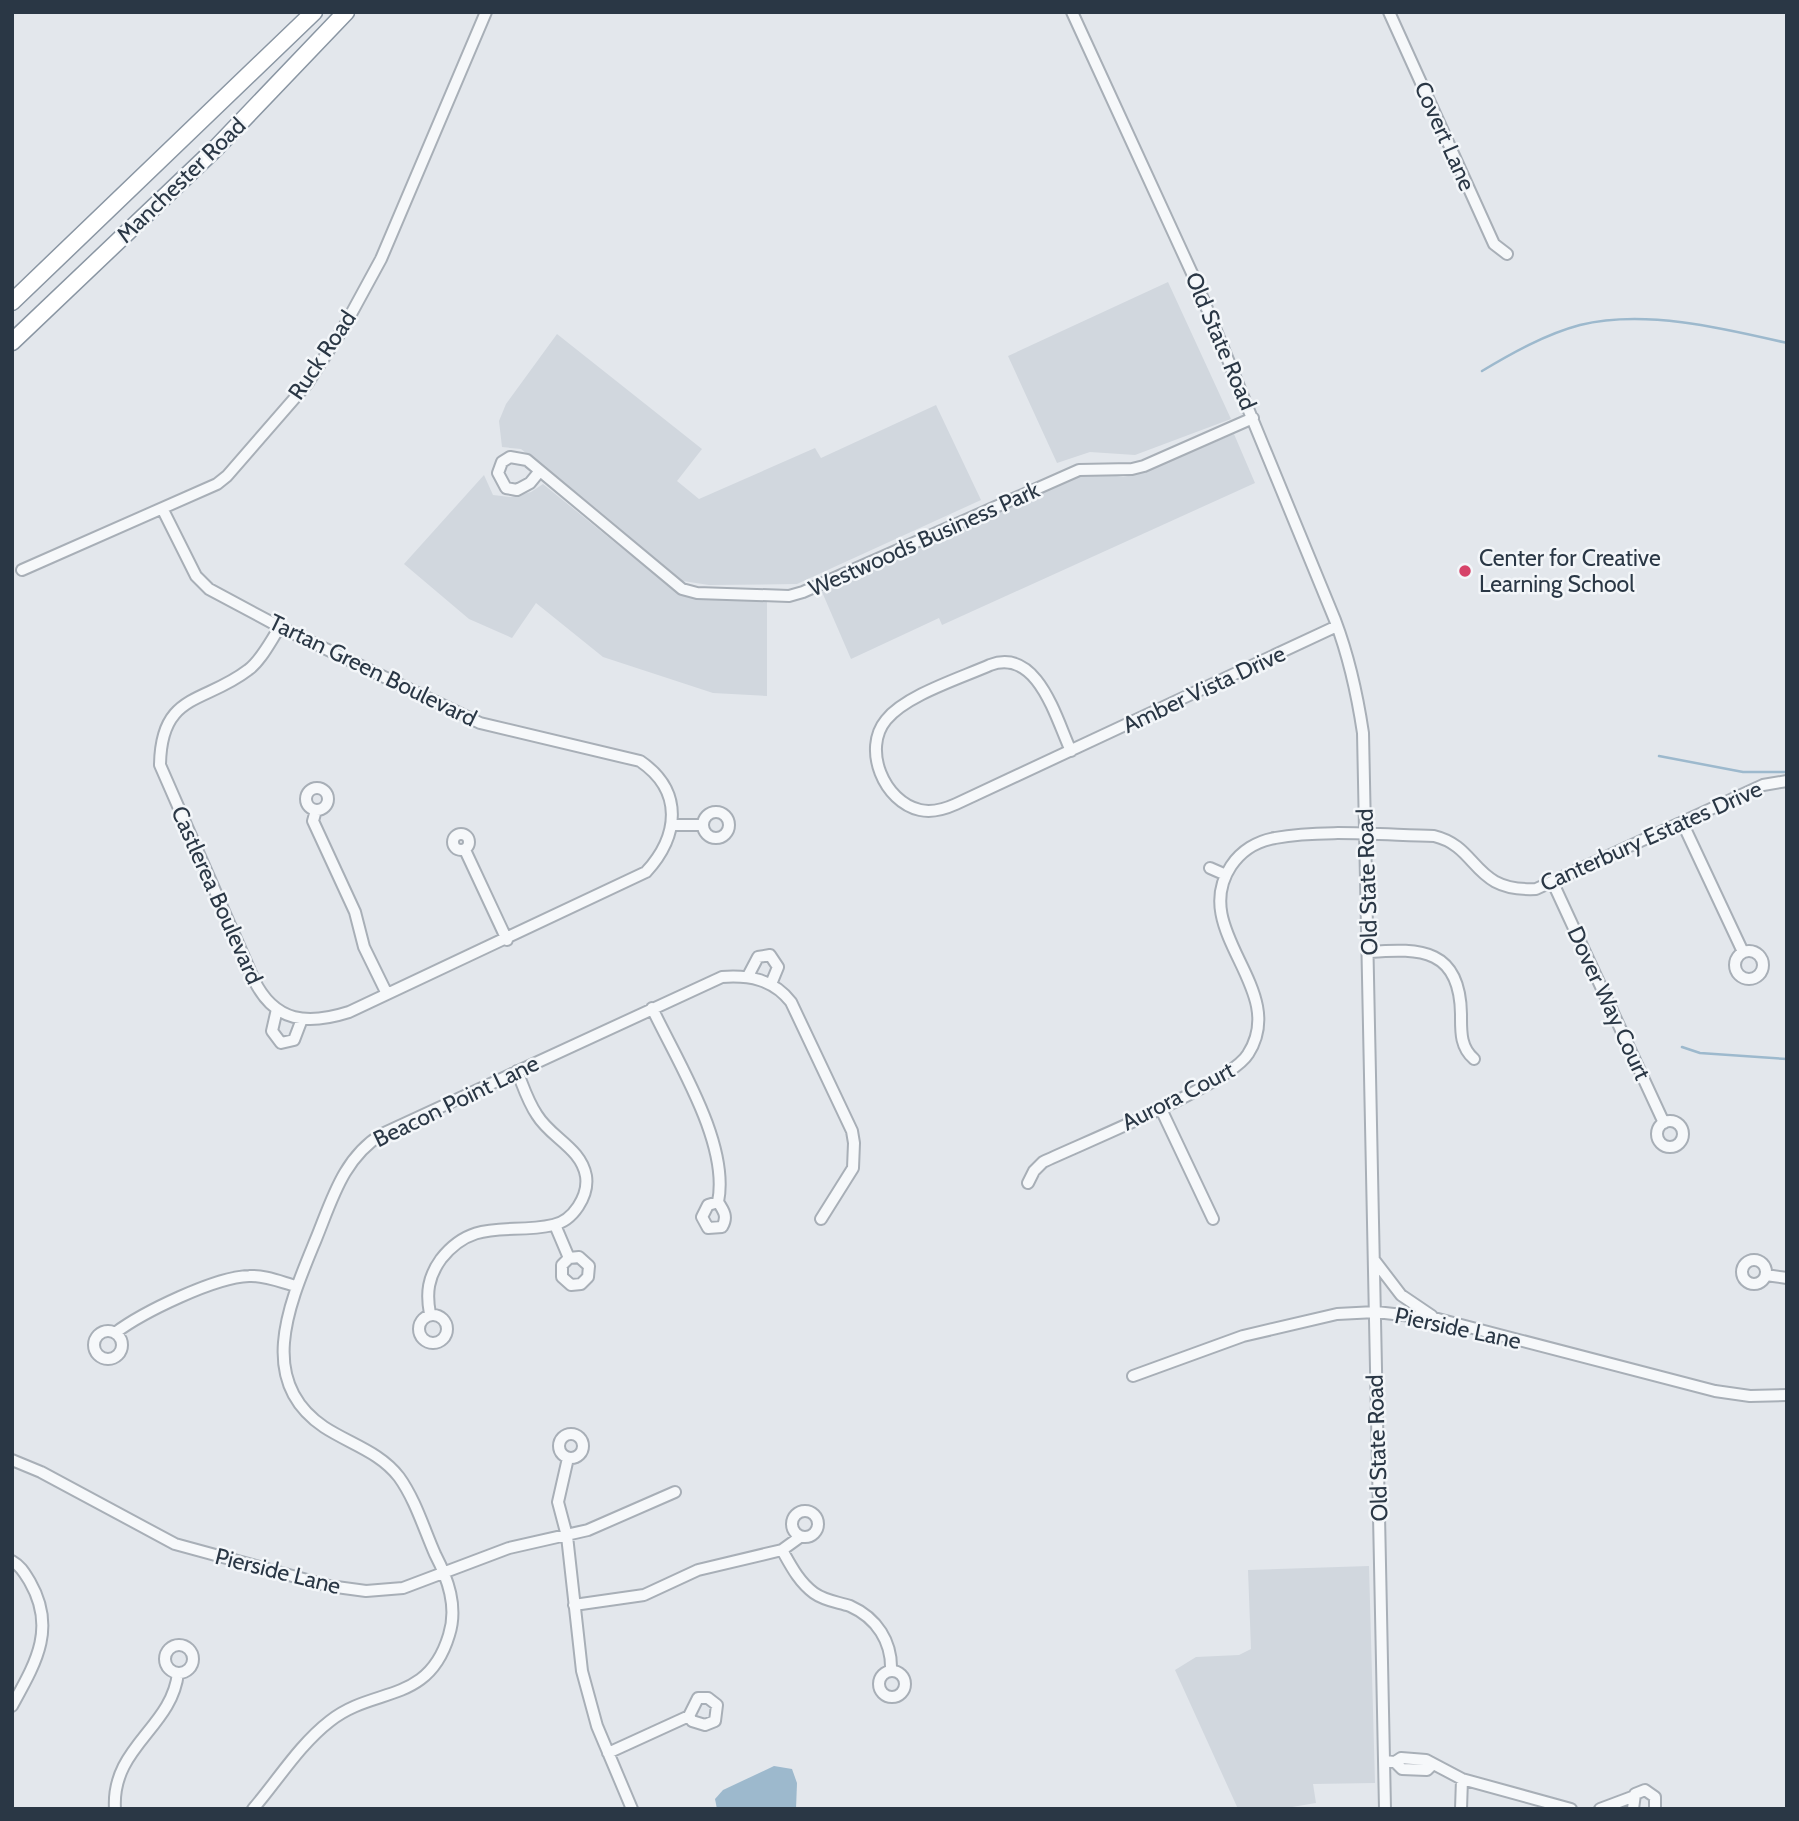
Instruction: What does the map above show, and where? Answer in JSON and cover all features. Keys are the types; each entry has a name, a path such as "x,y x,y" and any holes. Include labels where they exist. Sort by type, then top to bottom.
{"highway":[{"name":"Manchester Road","path":"12,302 314,12"},
{"name":"Manchester Road","path":"12,342 255,109 345,12"}],"street":[{"name":"Ruck Road","path":"22,570 163,510 227,476 307,384 344,327 381,259 486,12"},
{"name":"Old State Road","path":"1072,12 1196,282 1253,418 1338,626 1359,702 1367,834 1370,952 1376,1261 1374,1363 1389,1761 1385,1809"},
{"name":"Covert Lane","path":"1389,12 1494,244 1507,254"},
{"name":"Westwoods Business Park","path":"539,472 682,589 696,593 789,596 1079,470 1132,469 1144,466 1253,418"},
{"name":"Tartan Green Boulevard","path":"163,510 196,576 209,589 280,627 480,723 640,761 661,779 668,795 673,825"},
{"name":"Amber Vista Drive","path":"1071,751 1036,678 1021,665 1005,662 990,665 900,707 883,725 875,748 877,764 893,793 910,806 931,811 956,804 1071,751 1338,626"},
{"name":"Castlerea Boulevard","path":"280,627 250,669 200,694 172,716 160,749 160,765 264,998 278,1009 302,1019"},
{"name":"Canterbury Estates Drive","path":"1367,834 1446,839 1454,843 1478,871 1497,883 1522,890 1553,883 1763,785 1787,781"},
{"path":"316,810 313,821 355,912 364,947 387,994"},
{"path":"1682,822 1743,952"},
{"path":"278,1009 272,1031 281,1042 294,1040 302,1019 322,1020 387,994 507,940 646,872 663,853 673,825 702,825"},
{"path":"1210,868 1226,875 1239,856 1265,840 1285,836 1367,834"},
{"path":"465,850 507,940"},
{"name":"Aurora Court","path":"1028,1183 1043,1162 1231,1073 1248,1055 1258,1032 1258,1004 1222,919 1221,893 1226,875"},
{"name":"Dover Way Court","path":"1553,883 1664,1123"},
{"path":"1370,952 1415,950 1443,964 1458,986 1462,1042 1474,1059"},
{"path":"748,976 758,957 770,955 778,967 771,984"},
{"name":"Beacon Point Lane","path":"253,1809 290,1762 332,1719 358,1706 407,1689 427,1673 440,1656 451,1628 453,1606 445,1573 398,1476 380,1458 323,1427 295,1393 284,1362 282,1334 296,1286 345,1168 365,1146 382,1134 652,1008 722,977 748,976 771,984 791,1002 852,1131 853,1168 821,1219"},
{"path":"652,1008 712,1137 720,1169 718,1202"},
{"path":"430,1314 428,1282 451,1247 477,1232 555,1225 579,1207 586,1178 577,1156 552,1134 536,1115 517,1071"},
{"path":"1160,1107 1213,1219"},
{"path":"555,1225 569,1258"},
{"path":"1376,1261 1402,1295 1438,1319"},
{"path":"1766,1275 1787,1278"},
{"path":"115,1332 139,1315 229,1279 257,1276 296,1286"},
{"name":"Pierside Lane","path":"1133,1376 1243,1336 1337,1314 1376,1312 1438,1319 1715,1391 1750,1396 1787,1395"},
{"path":"568,1458 558,1502 567,1535 587,1699 632,1809"},
{"name":"Pierside Lane","path":"12,1460 41,1472 156,1537 329,1586 381,1591 403,1588 509,1548 567,1535 675,1492"},
{"path":"574,1605 644,1595 698,1570 782,1550 800,1537"},
{"path":"782,1550 797,1577 816,1595 848,1606 871,1619 886,1639 891,1670"},
{"path":"12,1561 33,1587 42,1628 34,1668 12,1706"},
{"path":"115,1809 121,1769 134,1745 166,1709 177,1686 178,1673"},
{"path":"608,1753 689,1716"},
{"path":"1389,1761 1401,1758 1426,1760 1462,1779 1564,1808"},
{"path":"1461,1809 1462,1779"},
{"path":"1600,1809 1632,1803 1642,1790 1649,1791 1656,1801 1655,1809"}],"shaded area":[{"path":"1168,282 1231,419 1135,455 1090,452 1057,463 1008,356"},
{"path":"557,334 702,449 677,481 699,499 815,448 821,458 936,405 981,500 797,584 709,585 683,581 521,449 502,447 499,421 506,404"},
{"path":"1234,434 1255,483 942,625 939,618 851,659 822,592 1074,476 1095,472 1123,477 1138,474"},
{"path":"484,475 493,495 511,497 531,492 543,484 677,593 698,598 767,602 767,696 713,693 603,657 536,603 512,638 469,619 404,564"},
{"path":"1369,1566 1375,1783 1313,1784 1316,1803 1280,1809 1238,1809 1175,1670 1196,1657 1239,1655 1251,1649 1248,1570"}],"water":[{"path":"774,1766 792,1769 797,1783 796,1809 717,1809 715,1799 723,1790"}],"waterway":[{"path":"1482,371 1555,333 1605,321 1630,319 1684,322 1787,343"},
{"path":"1659,756 1743,772 1787,772"},
{"path":"1682,1047 1700,1053 1787,1059"}],"place":[{"name":"Center for Creative Learning School","path":"1465,571"}]}
